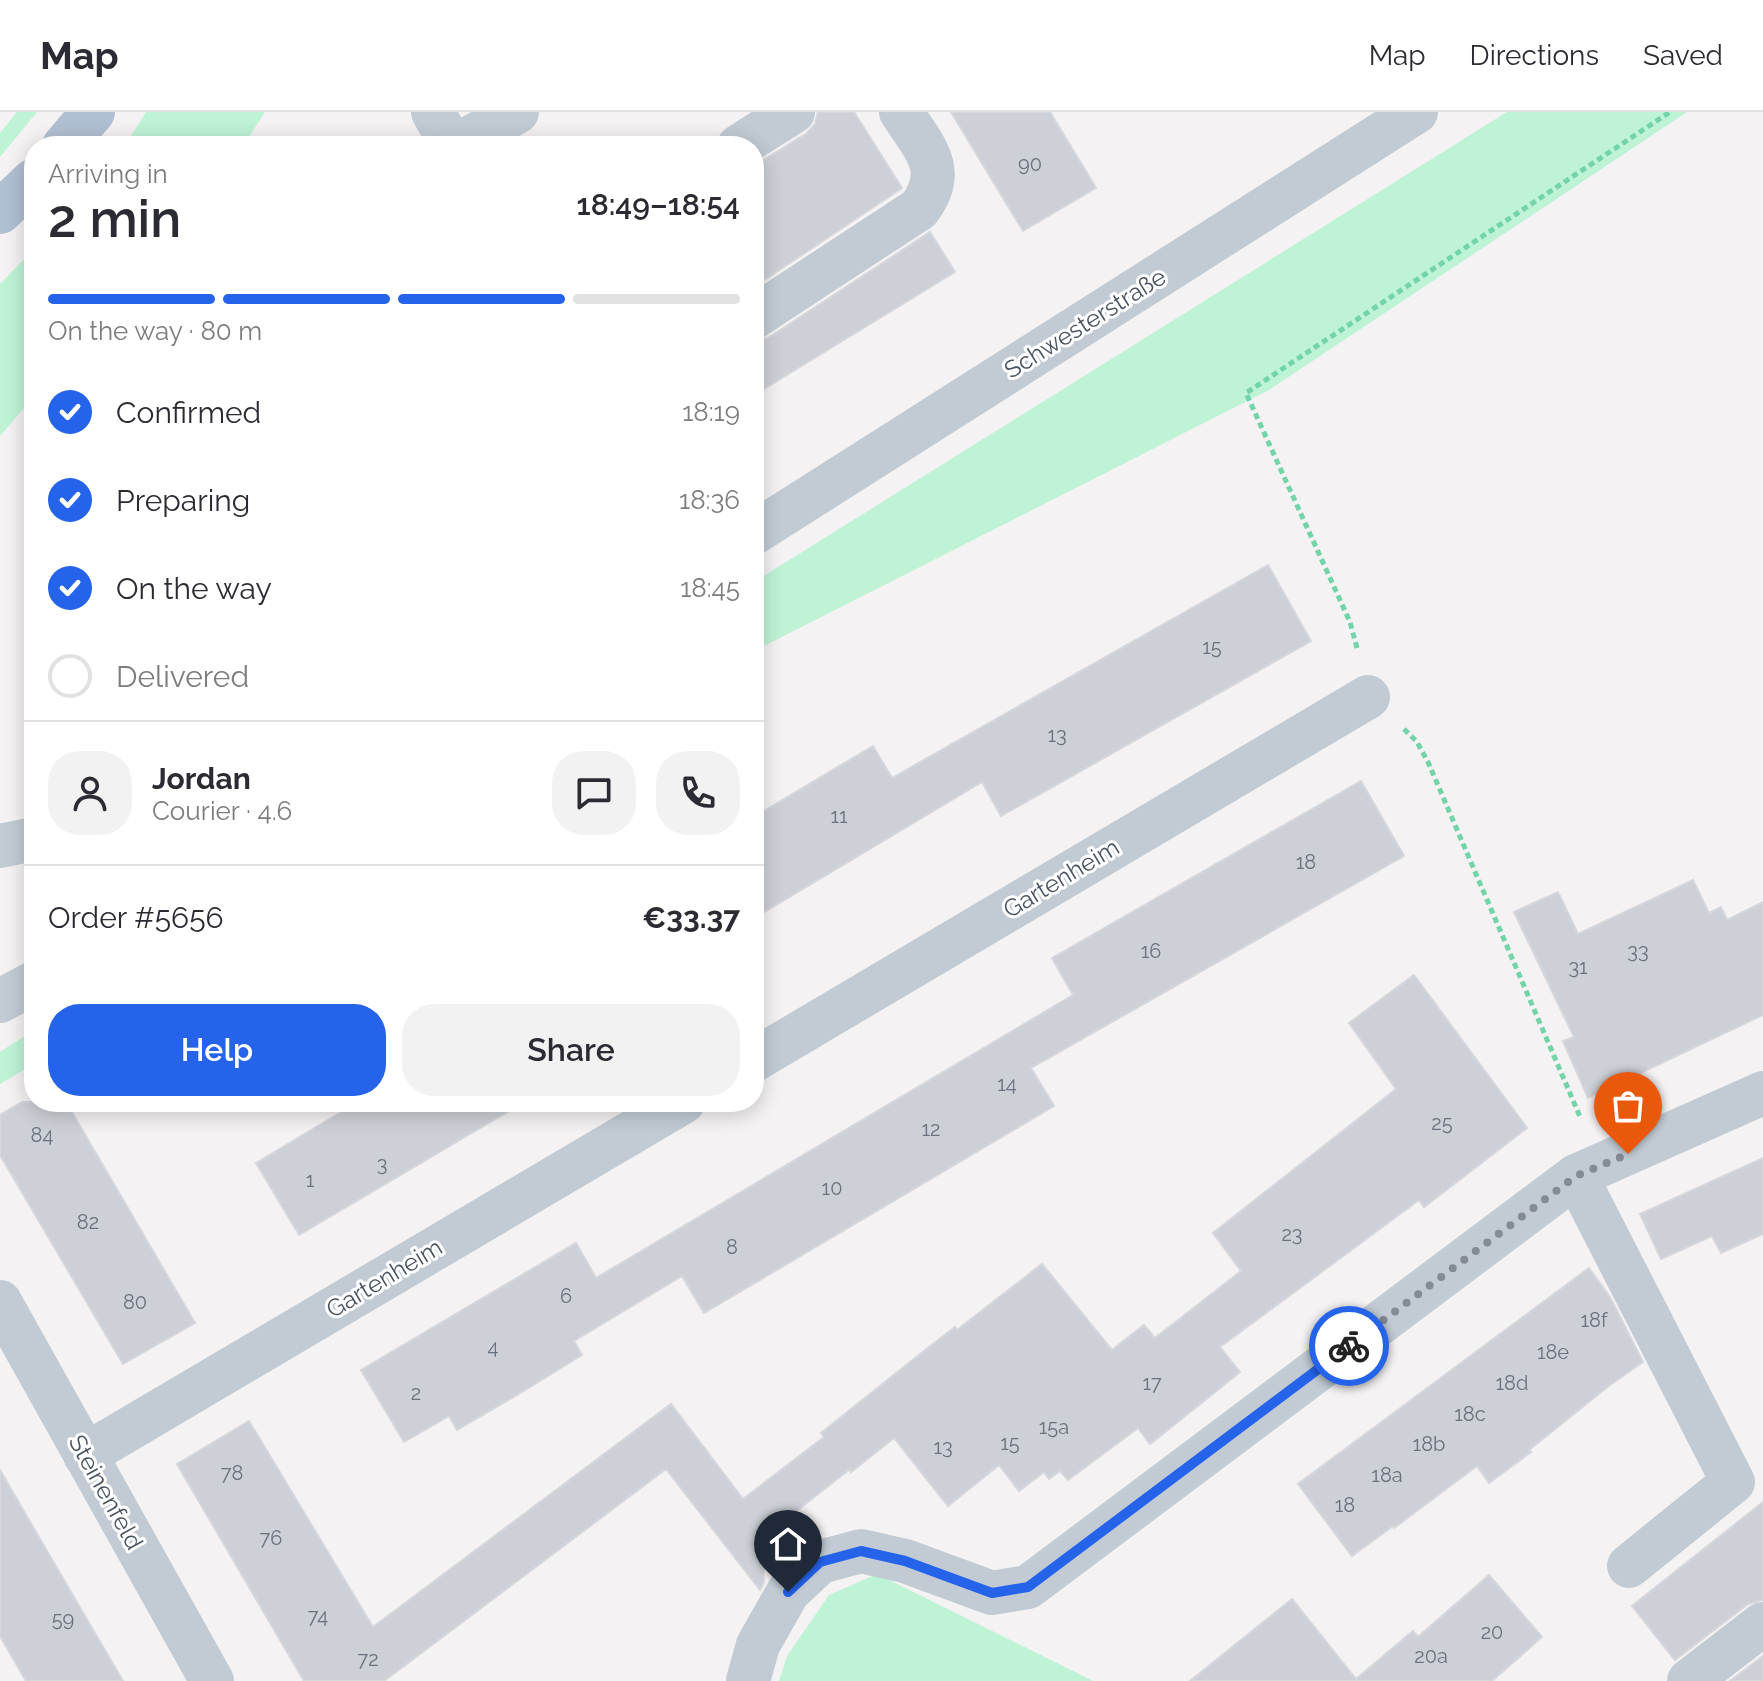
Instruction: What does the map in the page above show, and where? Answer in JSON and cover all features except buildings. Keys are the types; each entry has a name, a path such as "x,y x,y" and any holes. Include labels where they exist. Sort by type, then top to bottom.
{"main road":[{"path":"73,136 93,112"},
{"path":"0,212 24,189"}],"street":[{"path":"433,112 448,136"},
{"path":"473,136 517,112"},
{"path":"755,136 793,112"},
{"path":"764,310 919,209 932,192 935,174 929,156 901,112"},
{"name":"Schwesterstraße","path":"764,527 1416,112"},
{"name":"Gartenheim","path":"764,1054 1368,697"},
{"path":"0,846 24,841"},
{"path":"0,1001 24,988"},
{"path":"748,1681 758,1645 788,1592 820,1562 861,1551 905,1561 992,1593 1028,1587 1588,1171 1763,1093"},
{"name":"Gartenheim","path":"85,1455 666,1112"},
{"path":"1588,1171 1733,1482 1629,1566"},
{"name":"Steinenfeld","path":"0,1302 212,1681"},
{"path":"1689,1681 1763,1624"}],"path":[{"path":"1588,1171 1428,762 1417,742 1368,697 1350,622 1246,393 1670,112"}],"green space":[{"path":"17,112 37,112 0,157 0,133"},
{"path":"146,112 265,112 249,136 131,136"},
{"path":"1507,112 1687,112 1269,390 764,646 764,576"},
{"path":"24,259 24,408 0,436 0,284"},
{"path":"24,1036 24,1070 0,1084 0,1052"},
{"path":"877,1574 1093,1681 779,1681 787,1656 829,1595"}],"way so far":[{"path":"1349,1346 1576,1176 1628,1154"}],"route":[{"path":"788,1592 820,1562 861,1551 905,1561 992,1593 1028,1587 1349,1346"}]}
